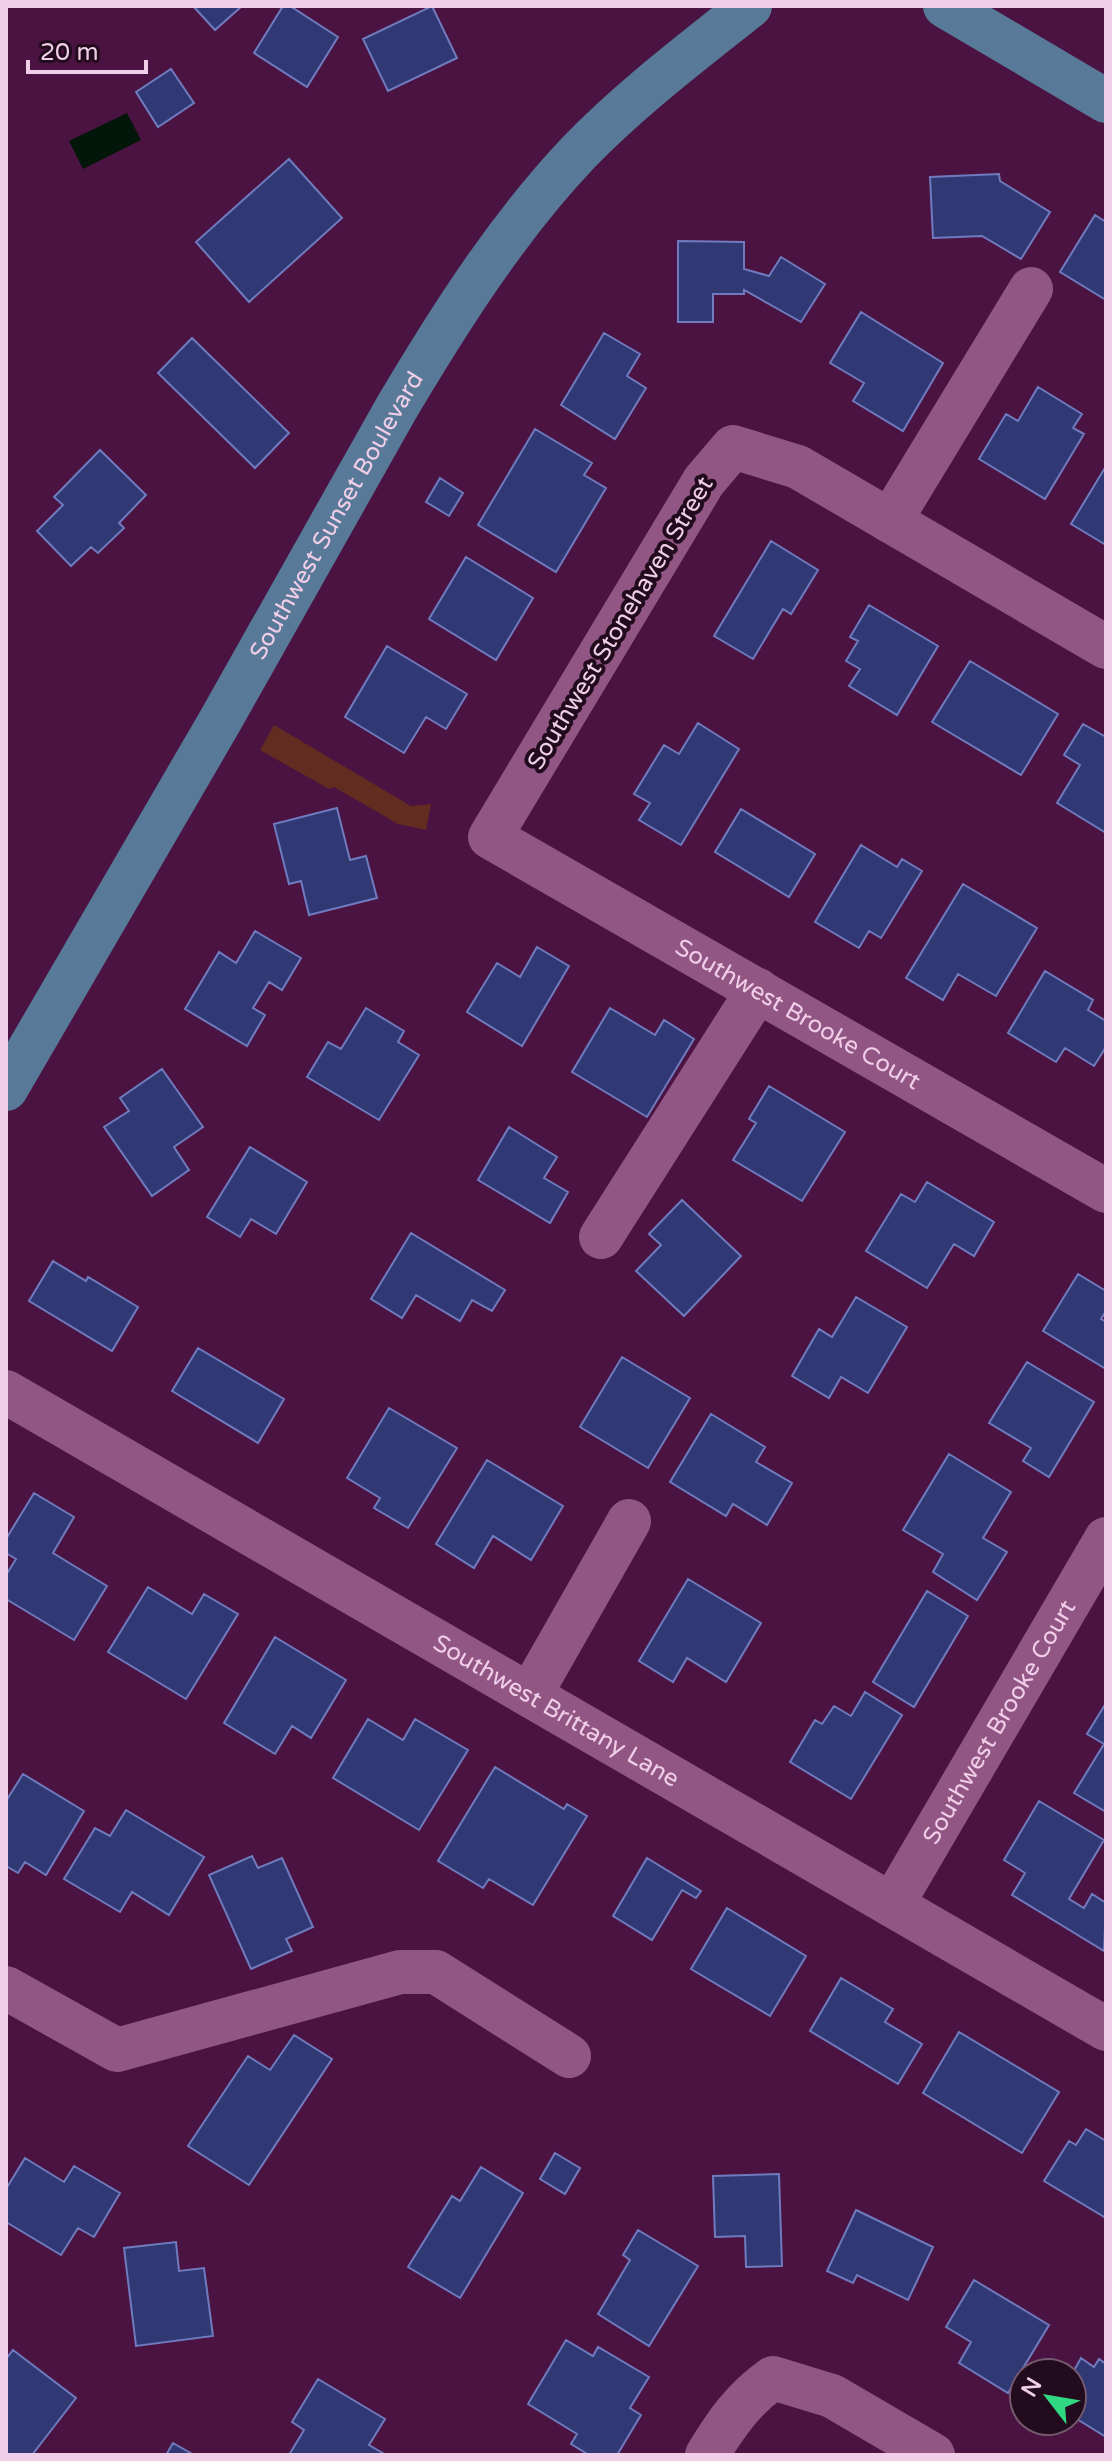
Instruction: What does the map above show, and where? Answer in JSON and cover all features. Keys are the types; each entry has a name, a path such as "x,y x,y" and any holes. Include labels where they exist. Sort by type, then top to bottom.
{"main road":[{"name":"Southwest Sunset Boulevard","path":"6,1089 220,721 397,407 463,302 509,237 577,154 647,89 750,6"},
{"path":"945,6 1106,101"}],"street":[{"path":"890,521 1031,289"},
{"name":"Southwest Stonehaven Street","path":"490,837 704,481 733,447 798,467 1106,647"},
{"name":"Southwest Brooke Court","path":"490,837 1106,1191"},
{"path":"601,1237 758,990"},
{"name":"Southwest Brittany Lane","path":"6,1392 1106,2029"},
{"path":"530,1695 629,1521"},
{"name":"Southwest Brooke Court","path":"892,1905 1106,1539"},
{"path":"6,1988 117,2050 400,1972 436,1972 569,2056"},
{"path":"707,2455 728,2419 750,2394 773,2378 832,2396 933,2455"}],"shaded area":[{"path":"127,113 141,140 83,169 69,141"},
{"path":"274,725 411,806 431,804 426,830 398,824 260,750"}],"building":[{"path":"193,6 242,6 215,30"},
{"path":"283,6 290,6 338,37 307,87 254,53"},
{"path":"432,6 457,58 388,91 363,39"},
{"path":"171,69 194,103 158,127 136,92"},
{"path":"289,159 342,218 249,302 196,242"},
{"path":"999,174 1000,181 1050,212 1021,259 982,236 933,238 930,177"},
{"path":"1095,215 1106,222 1106,300 1060,272"},
{"path":"678,241 744,242 744,269 769,276 781,257 825,284 801,322 744,290 744,294 713,294 713,322 678,322"},
{"path":"861,312 943,363 903,431 853,401 864,383 830,363"},
{"path":"604,333 640,354 627,376 646,388 615,439 561,405"},
{"path":"192,338 289,433 255,468 158,373"},
{"path":"1038,387 1082,414 1073,428 1084,434 1045,499 979,459 1006,414 1018,421"},
{"path":"535,429 592,463 584,475 606,488 556,572 478,525"},
{"path":"100,450 146,495 119,523 124,528 98,553 91,547 71,566 37,531 63,505 54,497"},
{"path":"1106,466 1106,545 1071,524"},
{"path":"440,478 463,493 449,516 426,502"},
{"path":"771,541 818,570 791,614 783,609 753,659 714,636"},
{"path":"466,557 533,598 496,660 429,619"},
{"path":"869,605 938,646 897,715 849,686 860,669 846,661 858,641 850,637"},
{"path":"387,646 467,694 446,729 426,717 404,753 345,717"},
{"path":"970,661 1058,714 1021,775 932,722"},
{"path":"698,723 739,749 681,845 639,820 650,803 634,794 664,745 679,754"},
{"path":"1083,724 1106,737 1106,833 1057,803 1080,765 1064,755"},
{"path":"337,808 350,860 366,856 377,898 309,915 301,881 289,884 274,824"},
{"path":"741,809 815,854 789,897 715,852"},
{"path":"861,845 897,867 902,859 922,871 881,938 869,931 859,948 815,922"},
{"path":"963,884 1037,928 996,996 958,974 943,1000 906,978"},
{"path":"255,931 301,958 282,990 269,982 253,1008 265,1015 247,1046 185,1009 219,952 236,963"},
{"path":"537,947 569,966 522,1046 467,1012 497,963 520,977"},
{"path":"1045,971 1093,1000 1088,1010 1106,1021 1106,1047 1094,1066 1065,1048 1056,1062 1008,1033"},
{"path":"366,1008 404,1031 398,1042 419,1055 379,1120 307,1077 328,1042 341,1049"},
{"path":"610,1008 655,1035 664,1020 694,1039 647,1117 572,1072"},
{"path":"162,1069 203,1127 174,1147 189,1170 152,1196 104,1127 129,1111 120,1098"},
{"path":"769,1086 845,1132 802,1201 733,1160 756,1123 749,1119"},
{"path":"509,1127 557,1157 544,1178 568,1192 550,1223 478,1180"},
{"path":"250,1147 307,1182 276,1234 251,1219 240,1237 207,1217"},
{"path":"927,1182 994,1222 974,1256 954,1244 927,1288 866,1251 901,1194 915,1202"},
{"path":"682,1200 741,1256 684,1316 636,1271 661,1245 649,1234"},
{"path":"411,1233 505,1290 492,1311 472,1300 460,1321 416,1295 402,1318 371,1299"},
{"path":"53,1261 86,1281 88,1277 138,1307 112,1351 29,1301"},
{"path":"1078,1274 1106,1291 1106,1311 1101,1319 1106,1322 1106,1369 1043,1331"},
{"path":"856,1297 907,1327 868,1393 841,1377 829,1398 792,1376 819,1329 832,1337"},
{"path":"198,1348 284,1399 258,1443 172,1391"},
{"path":"622,1357 690,1398 648,1468 580,1427"},
{"path":"1027,1362 1094,1402 1049,1477 1023,1461 1031,1448 989,1423"},
{"path":"389,1408 457,1448 408,1528 374,1508 380,1498 347,1478"},
{"path":"711,1414 765,1447 756,1462 792,1483 767,1525 733,1504 726,1516 670,1482"},
{"path":"949,1454 1011,1492 983,1538 1007,1552 977,1600 933,1572 943,1554 903,1530"},
{"path":"487,1460 563,1506 531,1560 493,1536 474,1568 436,1544"},
{"path":"34,1493 74,1517 53,1553 107,1586 74,1640 6,1599 6,1575 16,1559 6,1553 6,1539"},
{"path":"688,1579 761,1623 726,1682 687,1658 673,1682 639,1661"},
{"path":"148,1587 192,1614 204,1594 238,1614 186,1699 108,1652"},
{"path":"927,1591 968,1616 914,1707 873,1682"},
{"path":"275,1637 346,1680 311,1738 292,1726 275,1754 224,1723"},
{"path":"865,1692 902,1715 851,1799 790,1762 815,1720 822,1724 834,1706 851,1716"},
{"path":"1106,1703 1106,1812 1074,1793 1104,1744 1087,1734"},
{"path":"368,1719 403,1740 415,1719 468,1750 419,1830 333,1778"},
{"path":"495,1767 564,1809 567,1804 587,1816 533,1905 489,1879 483,1888 438,1861"},
{"path":"23,1774 84,1811 46,1875 25,1862 18,1873 6,1866 6,1801"},
{"path":"1039,1801 1104,1840 1069,1899 1084,1908 1092,1894 1106,1903 1104,1951 1012,1895 1025,1873 1004,1860"},
{"path":"126,1810 204,1857 169,1915 132,1892 120,1912 64,1879 95,1828 110,1836"},
{"path":"252,1856 258,1868 282,1858 313,1927 286,1939 292,1951 251,1969 209,1875"},
{"path":"647,1858 701,1891 696,1898 682,1890 652,1940 613,1916"},
{"path":"727,1908 806,1956 770,2016 691,1969"},
{"path":"841,1978 893,2009 885,2022 922,2044 898,2084 810,2031"},
{"path":"959,2032 1059,2092 1022,2153 923,2093"},
{"path":"294,2035 332,2059 249,2185 188,2146 248,2056 270,2070"},
{"path":"1086,2129 1106,2141 1106,2218 1044,2181 1069,2141 1076,2145"},
{"path":"555,2153 580,2168 565,2194 540,2179"},
{"path":"25,2158 64,2182 74,2166 120,2193 94,2237 78,2228 61,2255 6,2222 6,2189"},
{"path":"481,2167 523,2193 460,2298 408,2267 452,2196 460,2201"},
{"path":"779,2174 782,2266 746,2267 745,2236 715,2237 713,2176"},
{"path":"856,2210 933,2247 908,2300 857,2275 853,2283 827,2271"},
{"path":"638,2230 698,2266 649,2346 598,2314 630,2260 623,2255"},
{"path":"176,2242 179,2271 204,2268 213,2336 136,2346 124,2248"},
{"path":"974,2280 1049,2325 1030,2357 1008,2357 1008,2393 959,2363 971,2342 946,2327"},
{"path":"566,2340 593,2356 598,2347 649,2377 630,2408 641,2415 617,2455 589,2455 571,2444 577,2434 528,2404"},
{"path":"13,2350 76,2398 32,2455 6,2454 6,2359"},
{"path":"1099,2359 1106,2364 1106,2437 1088,2426 1088,2363 1094,2367"},
{"path":"318,2379 385,2419 369,2445 386,2455 289,2455 304,2430 292,2422"},
{"path":"173,2443 194,2455 166,2455"}]}
